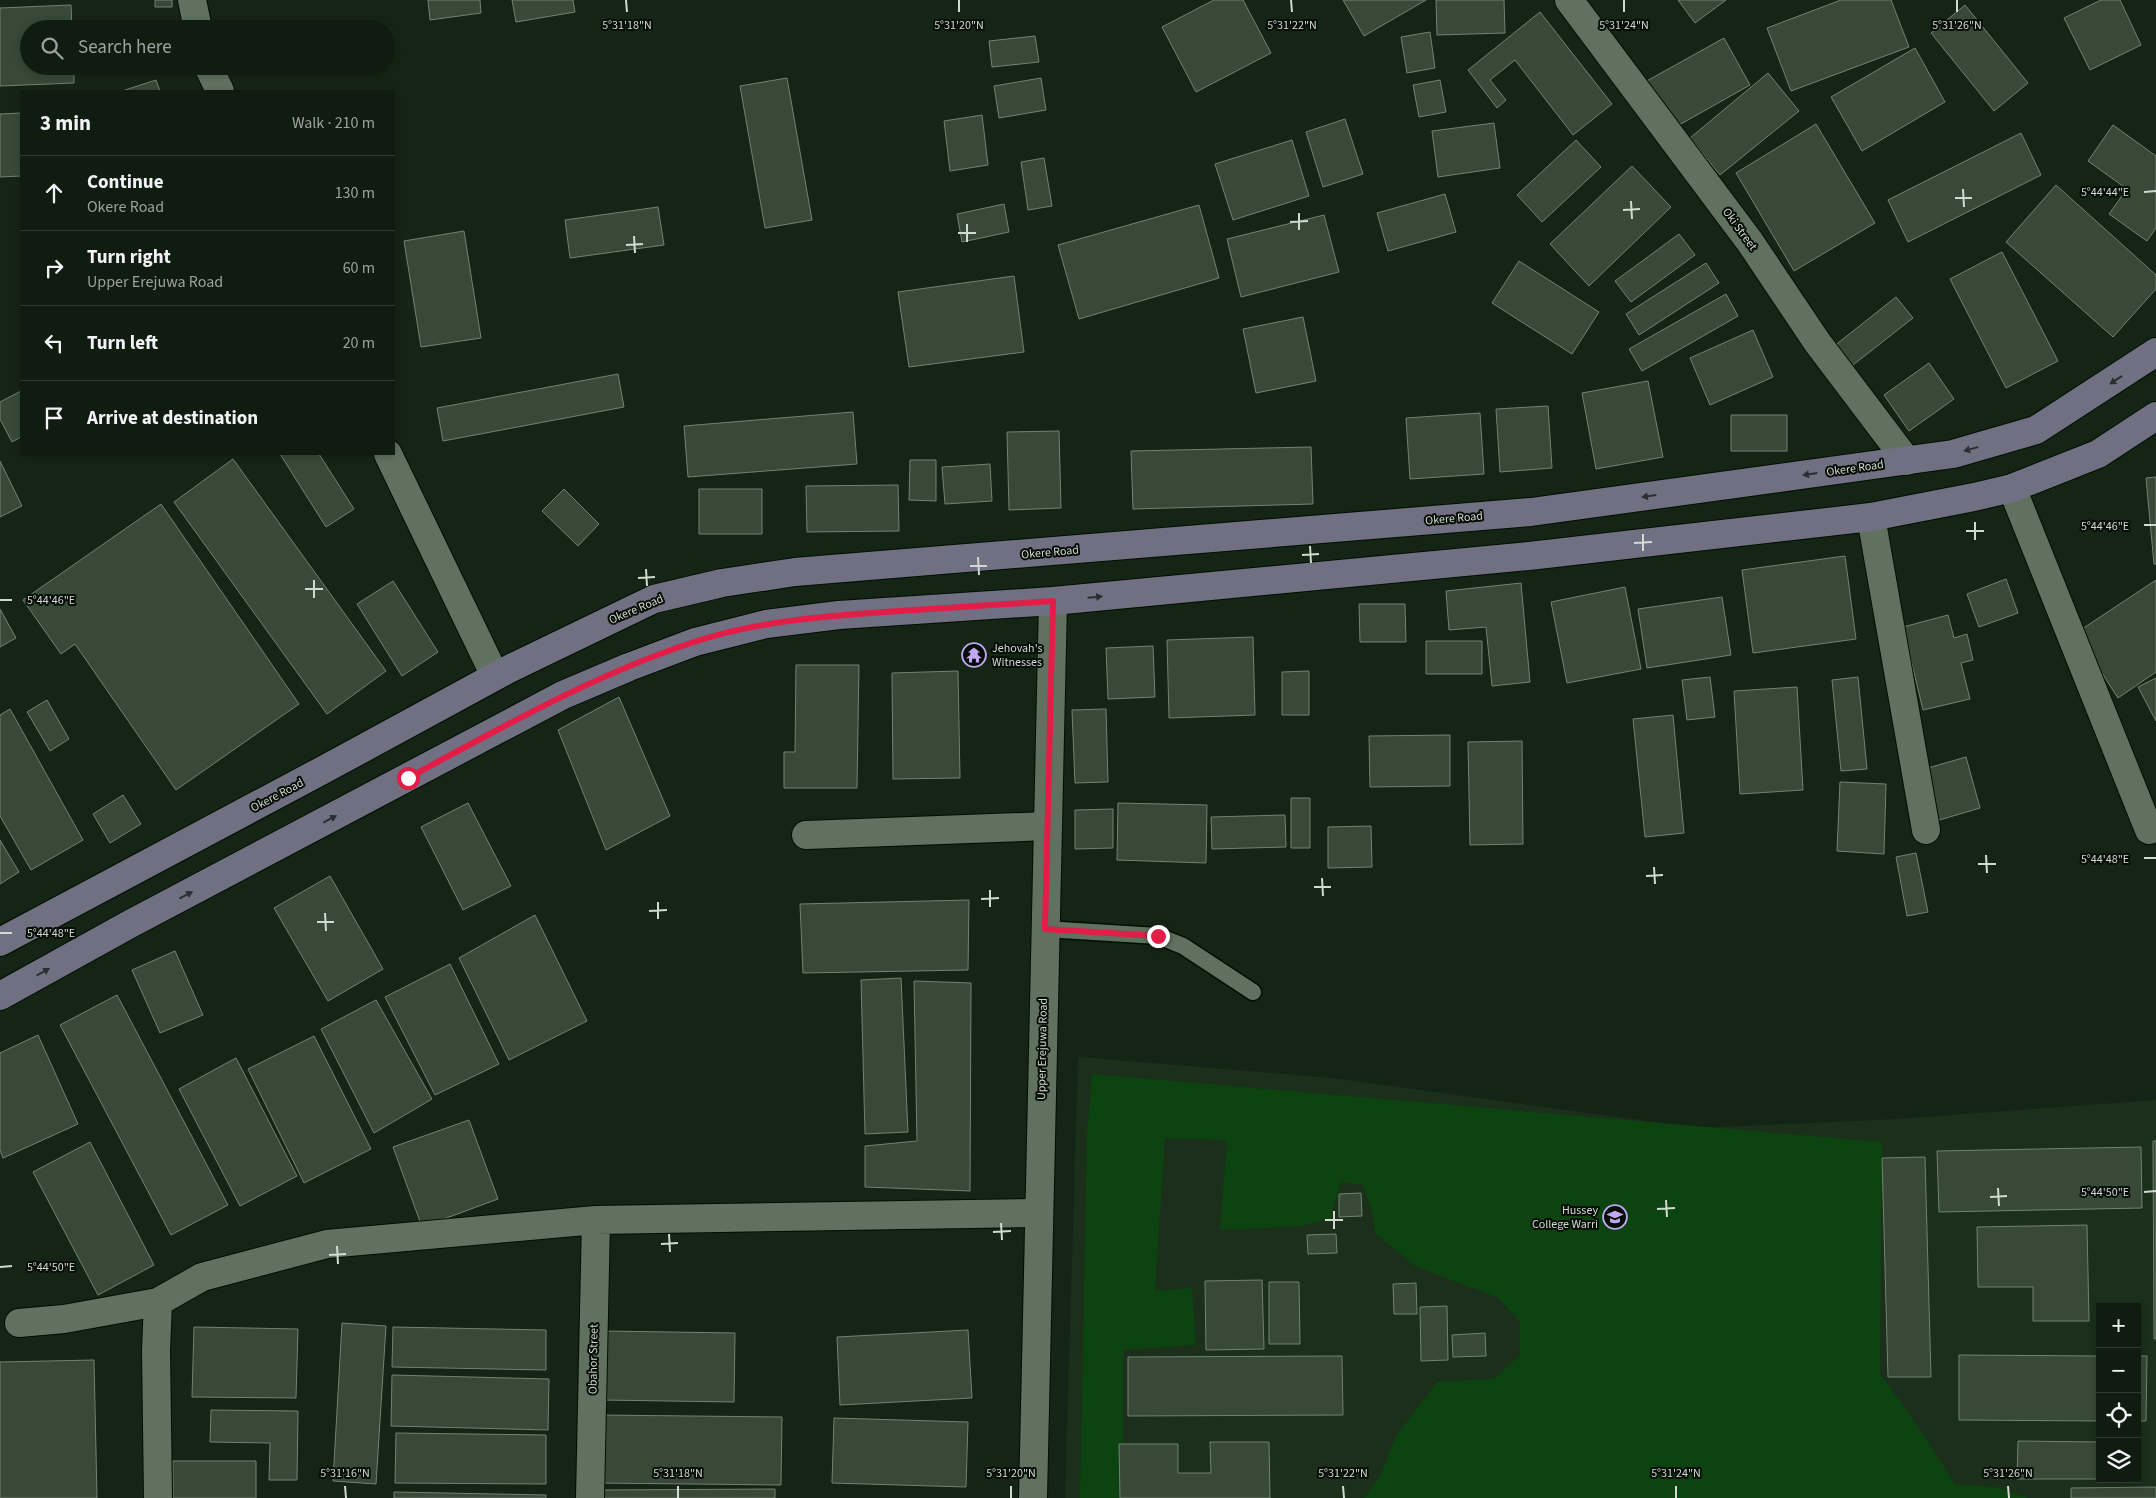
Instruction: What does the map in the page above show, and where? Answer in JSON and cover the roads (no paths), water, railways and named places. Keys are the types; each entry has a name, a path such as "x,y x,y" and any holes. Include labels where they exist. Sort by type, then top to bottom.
{"main road":[{"name":"Okere Road","path":"0,942 495,676 654,599 722,582 795,572 1531,512 1953,454 2036,430 2156,352"},
{"path":"0,996 130,924 563,696 629,667 695,642 766,624 839,615 1053,601 1529,556 1871,517 2012,488 2098,454 2156,416"}],"street":[{"path":"192,0 196,20"},
{"name":"Oki Street","path":"1569,0 1750,242 1817,342 1907,461"},
{"path":"212,75 220,90"},
{"path":"388,455 495,676"},
{"path":"2012,488 2149,830"},
{"path":"1871,517 1926,830"},
{"name":"Upper Erejuwa Road","path":"1032,1498 1053,601"},
{"path":"806,835 1048,826"},
{"path":"19,1323 64,1319 158,1302 202,1277 327,1244 596,1220 1038,1213"},
{"name":"Obahor Street","path":"590,1498 596,1220"},
{"path":"158,1302 156,1351 158,1498"}],"lane":[{"path":"1045,929 1158,936 1183,946 1253,992"}],"place":[{"name":"Jehovah's Witnesses","path":"974,655"},
{"name":"Hussey College Warri","path":"1615,1217"}]}
